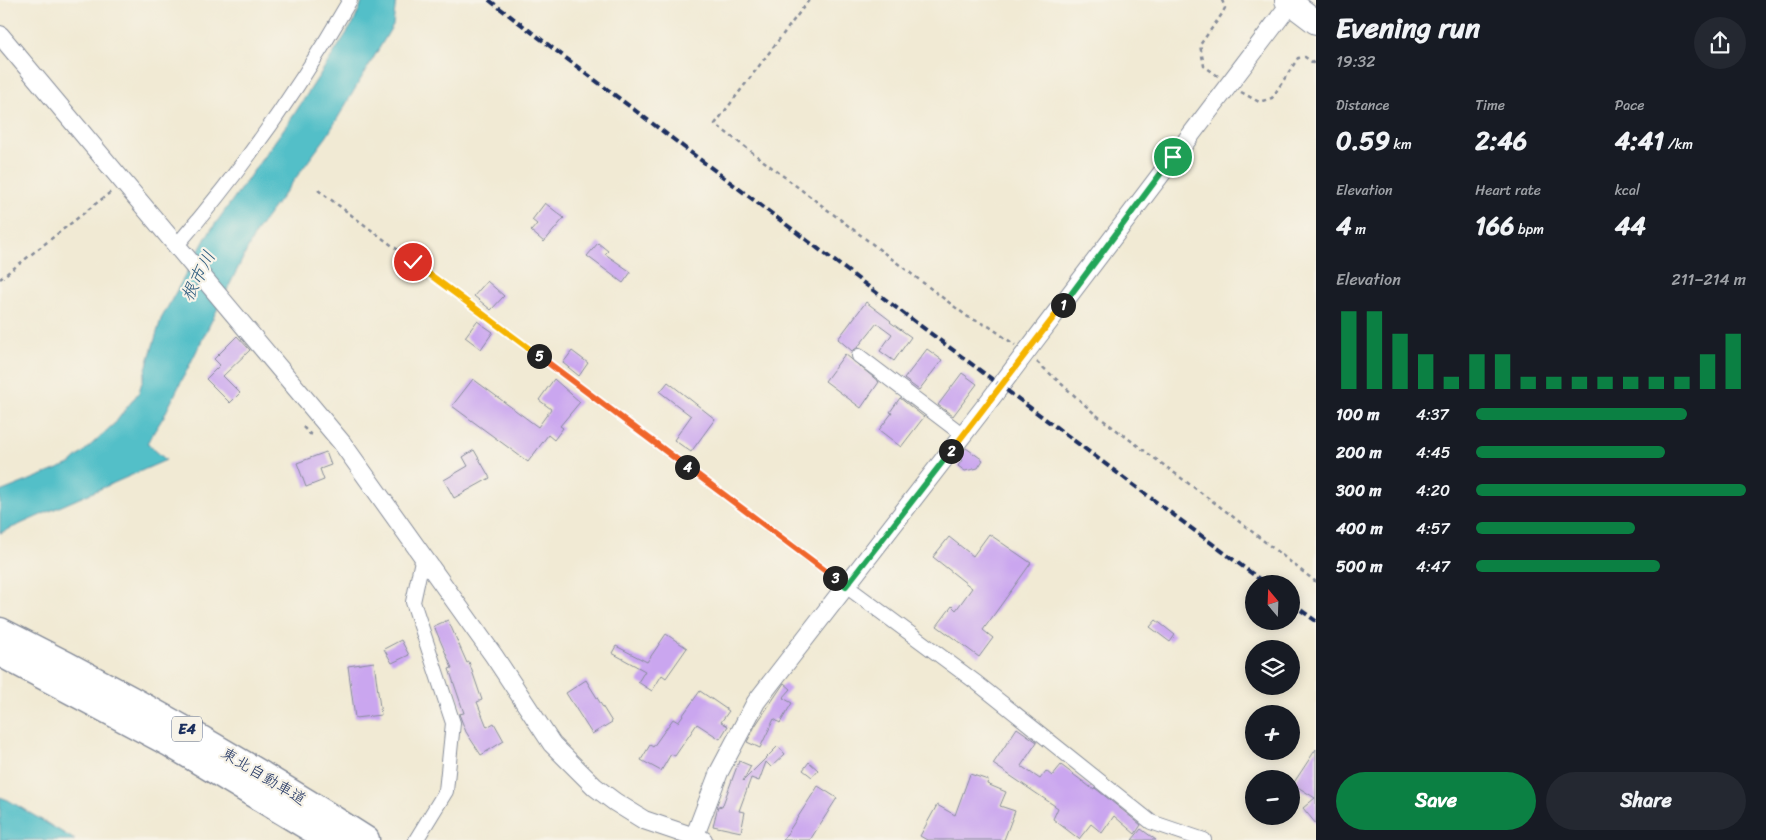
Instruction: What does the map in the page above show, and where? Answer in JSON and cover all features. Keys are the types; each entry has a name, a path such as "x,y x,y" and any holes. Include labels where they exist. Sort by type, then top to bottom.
{"highway":[{"path":"1290,1 1316,22"},
{"name":"東北自動車道","path":"0,631 183,727 305,800 366,840"},
{"name":"東北自動車道","path":"0,653 172,744 330,840"}],"street":[{"path":"181,250 319,54 350,0"},
{"path":"0,35 342,444 494,656 552,744 595,787 615,802 644,820 698,839 719,772 756,702 1026,354 1230,84 1290,1"},
{"path":"859,356 963,435"},
{"path":"416,840 446,791 453,723 413,602 423,556"},
{"path":"846,586 977,683 1151,822 1204,840"}],"path":[{"path":"809,0 715,124 968,317 990,327 1041,365 1095,414 1227,512 1316,582"},
{"path":"1222,0 1225,8 1224,12 1200,45 1204,66 1230,84 1259,102 1272,98 1298,58 1306,57 1316,65"},
{"path":"0,279 123,183"},
{"path":"318,190 846,586"}],"water":[{"name":"根市川","path":"363,0 396,0 393,25 327,136 257,230 164,416 147,443 166,460 0,533 0,492 70,464 115,423 139,392 161,319 208,234 293,116 354,22"},
{"path":"0,797 8,800 75,840 0,840"}],"building":[{"path":"545,203 564,218 544,242 531,231 537,224 532,220"},
{"path":"598,243 608,251 605,254 631,272 623,283 587,256"},
{"path":"487,281 504,296 491,310 474,296"},
{"path":"866,302 911,337 894,361 880,351 892,334 877,323 857,348 852,351 838,339"},
{"path":"477,321 493,332 481,349 465,337"},
{"path":"237,336 250,350 223,376 240,393 230,403 206,379 220,365 214,359"},
{"path":"927,349 942,360 919,390 904,379"},
{"path":"572,351 588,363 579,376 563,363"},
{"path":"845,354 879,382 861,408 825,381"},
{"path":"962,373 977,384 953,416 938,405"},
{"path":"473,379 538,427 551,409 539,400 554,379 580,402 560,426 563,428 554,440 548,435 528,462 452,406"},
{"path":"668,382 715,419 691,452 674,440 691,416 660,392"},
{"path":"900,398 924,417 901,447 879,430 892,413 890,412"},
{"path":"966,448 983,460 978,468 965,471 958,466 962,460 959,457"},
{"path":"474,450 490,478 454,498 444,480 468,466 463,457"},
{"path":"326,452 331,465 320,469 324,480 306,487 297,463"},
{"path":"989,534 1031,563 983,630 993,638 979,657 937,626 952,606 956,610 972,588 933,557 949,537 973,556"},
{"path":"448,620 467,663 469,662 482,700 477,702 487,727 494,723 504,741 481,755 466,732 459,714 464,713 449,669 452,668 434,626"},
{"path":"1156,620 1175,635 1170,642 1150,627"},
{"path":"666,634 687,648 666,678 662,675 652,691 638,682 645,671 612,653 616,646 647,662"},
{"path":"401,640 409,655 392,663 384,649"},
{"path":"374,662 381,715 355,718 348,666"},
{"path":"586,680 612,722 592,734 566,693"},
{"path":"784,683 791,689 783,698 792,703 780,723 774,719 760,748 747,742 755,726"},
{"path":"700,691 729,711 721,722 728,726 720,739 697,724 675,756 671,754 661,771 641,760 650,745 653,747 673,719 678,722"},
{"path":"1017,728 1037,742 1021,766 1040,779 1046,771 1052,776 1061,765 1094,790 1095,788 1141,825 1135,834 1114,816 1102,833 1091,824 1079,839 1053,819 1058,808 993,764"},
{"path":"778,746 785,754 771,767 766,762 759,781 751,778 739,811 745,812 741,832 713,826 718,806 722,807 739,761 751,766 743,781"},
{"path":"1316,749 1316,824 1303,808 1315,798 1300,788 1300,773"},
{"path":"809,762 818,770 812,777 803,770"},
{"path":"970,774 988,780 987,784 1006,792 1000,806 1015,811 1004,840 927,840 920,836 937,805 955,815"},
{"path":"818,786 837,798 810,840 783,840"},
{"path":"1141,829 1156,840 1132,840"}],"railway":[{"path":"489,0 1254,575"},
{"path":"1300,609 1316,621"}],"route":[{"path":"413,262 846,586 989,401 1173,157"}]}
